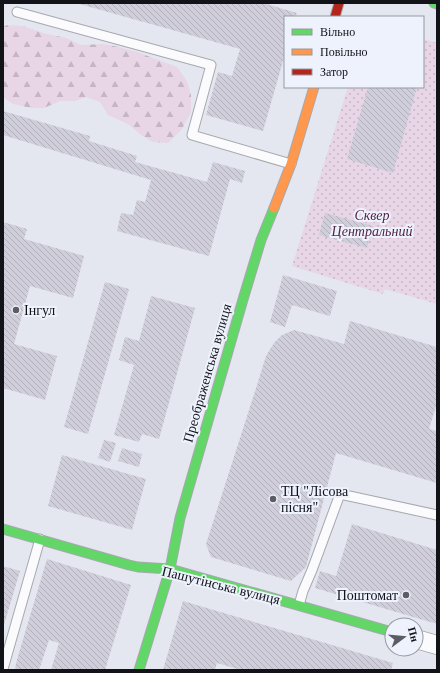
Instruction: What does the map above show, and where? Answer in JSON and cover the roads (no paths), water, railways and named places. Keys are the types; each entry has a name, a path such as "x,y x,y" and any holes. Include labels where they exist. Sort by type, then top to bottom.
{"main road":[{"path":"335,16 339,3"},
{"name":"Преображенська вулиця","path":"139,670 170,569 180,518 246,289 261,240 291,164 314,88"},
{"name":"Пашутінська вулиця","path":"3,529 138,567 170,569 384,630"}],"street":[{"path":"424,641 437,645"}],"lane":[{"path":"17,12 211,65 192,135 291,164"},
{"path":"299,605 340,494 437,515"},
{"path":"3,669 40,540"}],"place":[{"name":"Інгул","path":"16,310"},
{"name":"ТЦ \"Лісова пісня\"","path":"273,499"},
{"name":"Поштомат","path":"406,595"}],"park label":[{"name":"Сквер Центральний","path":"372,224"}]}
